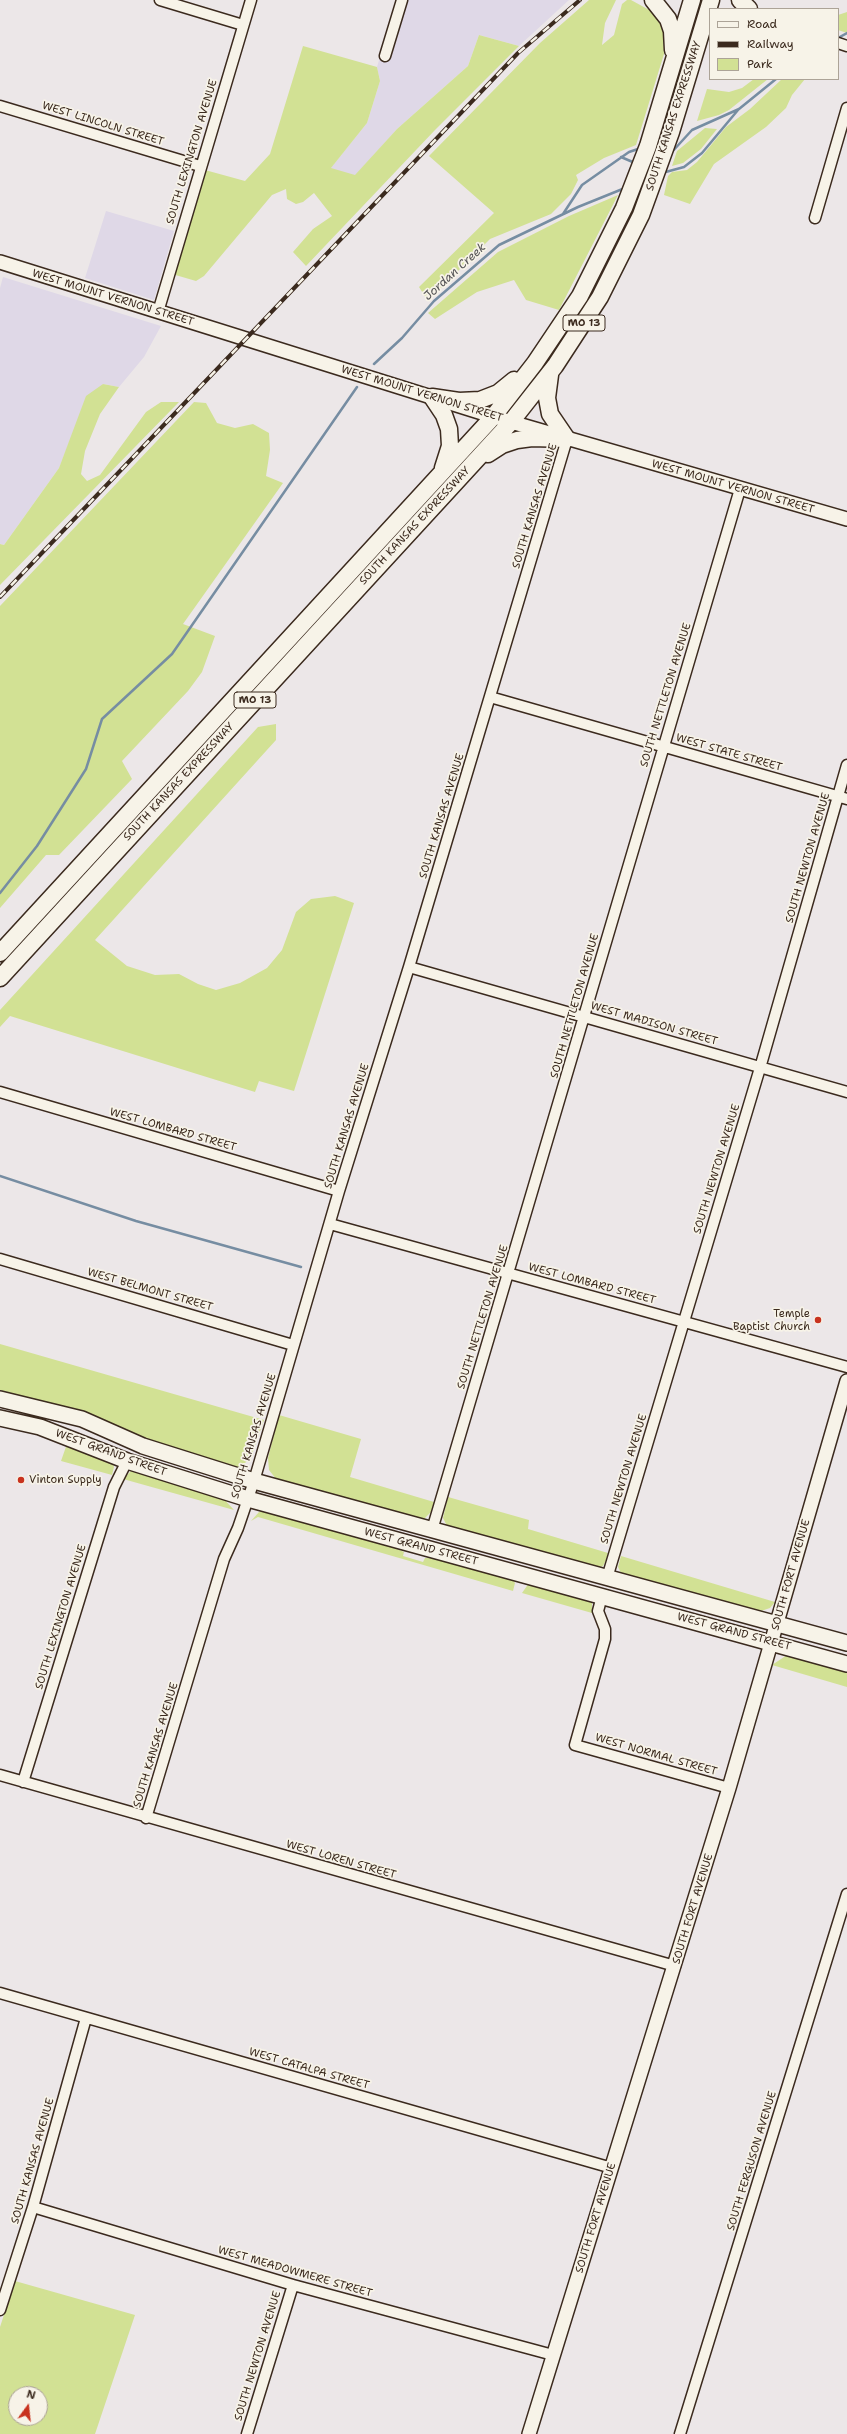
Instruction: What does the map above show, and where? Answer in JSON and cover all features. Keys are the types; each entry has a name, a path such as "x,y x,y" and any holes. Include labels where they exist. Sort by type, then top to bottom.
{"main road":[{"path":"653,0 664,12 670,25 673,48 671,69"},
{"path":"740,0 748,8"},
{"name":"SOUTH KANSAS EXPRESSWAY","path":"0,953 493,417 554,336 585,286 616,226 643,161 671,69 689,1"},
{"name":"SOUTH KANSAS EXPRESSWAY","path":"0,978 511,422 551,372 600,297 641,215 664,155 695,52 709,13"},
{"path":"695,52 709,34"},
{"path":"432,397 470,401 498,393 512,382 545,338 554,336"},
{"path":"551,372 547,398 550,414 567,439"},
{"path":"432,397 444,415 450,436 450,446 442,471"},
{"path":"464,472 509,442 532,438 567,439"},
{"name":"WEST GRAND STREET","path":"0,1399 82,1419 143,1446 254,1481 847,1643"},
{"name":"WEST GRAND STREET","path":"0,1418 40,1427 127,1461 248,1499 772,1642 847,1664"}],"street":[{"path":"160,0 243,25"},
{"name":"SOUTH LEXINGTON AVENUE","path":"158,312 200,166 251,0"},
{"path":"385,56 402,0"},
{"path":"689,1 712,5"},
{"name":"WEST LINCOLN STREET","path":"0,106 200,166"},
{"path":"816,218 847,108"},
{"name":"WEST MOUNT VERNON STREET","path":"0,262 493,417 847,519"},
{"name":"SOUTH KANSAS AVENUE","path":"146,1818 224,1559 254,1481 339,1191 409,967 567,439"},
{"name":"SOUTH NETTLETON AVENUE","path":"432,1530 740,489"},
{"name":"WEST STATE STREET","path":"490,697 842,797"},
{"name":"SOUTH NEWTON AVENUE","path":"607,1578 842,797 847,765"},
{"name":"WEST MADISON STREET","path":"409,967 847,1092"},
{"name":"WEST LOMBARD STREET","path":"0,1092 339,1191"},
{"name":"WEST LOMBARD STREET","path":"330,1224 847,1367"},
{"name":"WEST BELMONT STREET","path":"0,1259 293,1345"},
{"name":"SOUTH FORT AVENUE","path":"529,2434 730,1788 847,1381"},
{"name":"SOUTH LEXINGTON AVENUE","path":"23,1782 114,1487 127,1461"},
{"name":"WEST NORMAL STREET","path":"602,1596 598,1611 605,1629 605,1639 575,1744 730,1788"},
{"name":"WEST LOREN STREET","path":"0,1775 146,1818 675,1966"},
{"name":"SOUTH FERGUSON AVENUE","path":"680,2434 847,1894"},
{"name":"WEST CATALPA STREET","path":"0,1993 612,2168"},
{"name":"SOUTH KANSAS AVENUE","path":"0,2310 33,2207 86,2018"},
{"name":"WEST MEADOWMERE STREET","path":"33,2207 293,2285 553,2355"},
{"name":"SOUTH NEWTON AVENUE","path":"247,2434 293,2285"}],"shaded area":[{"path":"407,0 569,0 519,46 479,35 468,66 397,129 355,176 330,169 367,123 380,81 377,67 382,50"},
{"path":"106,211 174,231 154,300 85,278"},
{"path":"3,277 161,326 144,357 119,387 103,384 69,443 59,468 4,545 0,544 0,288"}],"green space":[{"path":"589,0 616,0 605,23 602,45 614,35 622,4 627,0 631,0 653,12 663,29 664,54 636,145 604,158 576,175 578,180 571,194 551,214 490,239 428,301 419,287 494,213 429,156 540,43"},
{"path":"847,12 847,33 839,30 839,15"},
{"path":"479,35 519,46 435,130 306,266 293,252 313,229 332,216 314,193 303,202 296,204 287,199 286,189 272,195 204,276 196,281 172,274 205,170 245,181 270,154 303,46 377,67 380,81 367,123 331,168 355,175 397,129 468,66"},
{"path":"753,80 767,80 729,110 719,115 697,121 707,89 729,92 742,88"},
{"path":"781,80 804,80 792,95 786,108 766,127 714,164 690,204 664,195 668,176 672,172 687,170 697,162 726,127 750,109"},
{"path":"705,128 717,129 701,149 683,163 672,166 677,151"},
{"path":"618,195 559,310 526,300 514,280 477,292 435,319 428,313 498,252 569,216"},
{"path":"103,384 119,387 100,414 85,451 81,474 87,481 100,475 146,412 161,402 179,402 0,585 0,544 4,545 59,468 86,396"},
{"path":"194,402 206,403 217,423 235,428 253,424 269,433 270,450 266,476 283,483 183,624 215,636 202,672 188,691 122,761 132,779 59,855 46,855 0,908 0,606"},
{"path":"276,724 276,740 95,940 127,966 155,975 179,974 198,984 216,990 240,983 267,968 282,950 296,912 311,899 335,896 354,903 294,1091 259,1081 255,1092 10,1016 0,1027 0,1010 258,727"},
{"path":"0,1344 264,1420 251,1457 242,1466 232,1468 166,1450 78,1411 0,1390"},
{"path":"279,1415 361,1439 350,1477 434,1502 431,1512 423,1520 276,1479 269,1470 268,1458"},
{"path":"68,1441 111,1460 114,1467 112,1475 61,1461"},
{"path":"131,1471 222,1497 234,1510 123,1479"},
{"path":"448,1497 529,1520 528,1529 608,1553 606,1560 603,1566 598,1568 447,1526 443,1518"},
{"path":"268,1511 379,1540 404,1552 403,1556 423,1562 425,1558 441,1558 511,1577 515,1583 513,1591 258,1517 251,1521 259,1512"},
{"path":"621,1556 775,1602 770,1608 758,1612 622,1575 618,1567"},
{"path":"529,1583 592,1600 592,1613 522,1593"},
{"path":"787,1655 847,1670 847,1687 772,1665"},
{"path":"15,2281 135,2315 95,2434 0,2434 0,2327"}],"waterway":[{"name":"Jordan Creek","path":"839,37 847,33"},
{"name":"Jordan Creek","path":"671,153 692,130 739,109 775,80"},
{"name":"Jordan Creek","path":"662,173 684,167 702,153 738,110"},
{"name":"Jordan Creek","path":"563,214 582,185 629,152 641,148"},
{"name":"Jordan Creek","path":"621,157 635,163"},
{"name":"Jordan Creek","path":"374,364 402,338 434,301 499,245 578,207 625,188"},
{"path":"0,893 37,846 86,769 102,719 172,654 357,387"},
{"path":"0,1176 136,1221 301,1267"}],"railway":[{"path":"0,597 518,53 580,0"}],"place":[{"name":"Temple Baptist Church","path":"818,1320"},
{"name":"Vinton Supply","path":"21,1480"}]}
